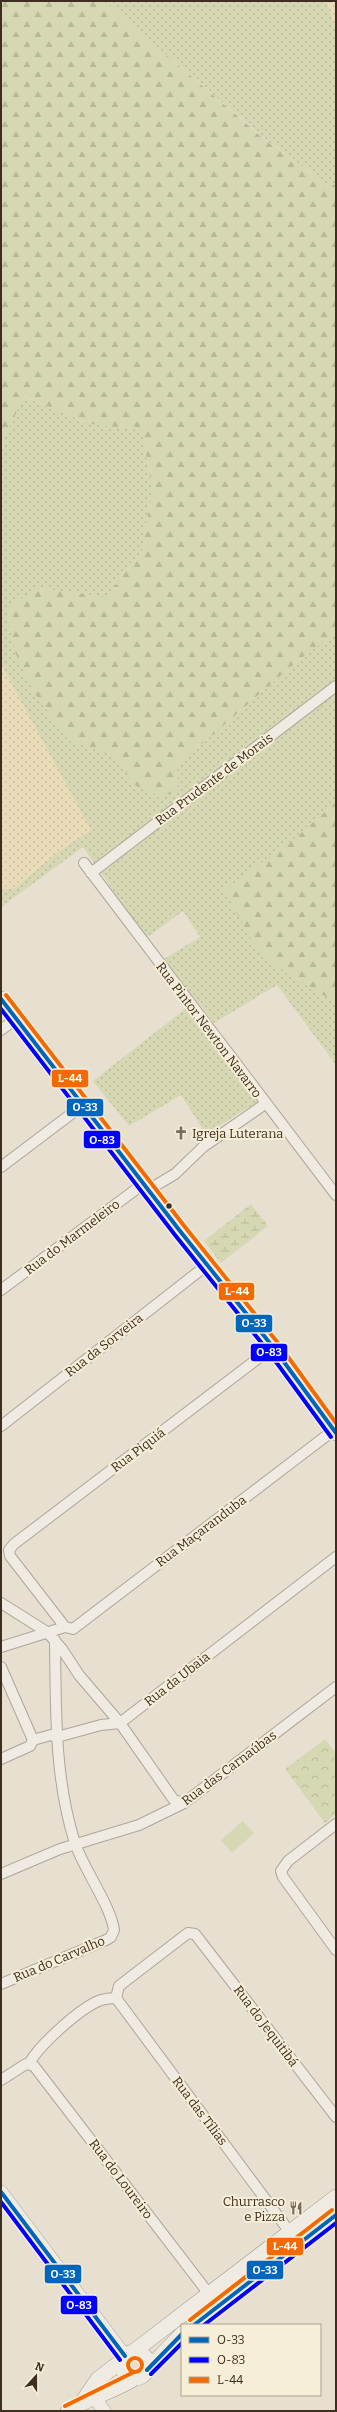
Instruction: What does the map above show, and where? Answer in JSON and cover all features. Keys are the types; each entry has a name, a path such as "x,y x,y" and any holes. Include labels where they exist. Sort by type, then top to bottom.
{"main road":[{"path":"1,999 145,1187 273,1347 335,1432"},
{"path":"89,2400 98,2379 289,2231 336,2197"},
{"path":"195,2324 336,2215"},
{"path":"68,2411 141,2374 181,2335"},
{"path":"127,2356 144,2356 148,2364 141,2374"},
{"path":"127,2356 121,2365 124,2373 141,2374"}],"street":[{"name":"Rua Prudente de Morais","path":"92,873 336,686"},
{"name":"Rua Pintor Newton Navarro","path":"84,863 265,1104 336,1195"},
{"path":"1,1030 16,1019"},
{"name":"Rua do Marmeleiro","path":"1,1290 145,1187 175,1174 203,1146 265,1104"},
{"path":"1,1167 83,1105"},
{"name":"Rua da Sorveira","path":"1,1426 206,1265"},
{"name":"Rua Piquiá","path":"7,1553 14,1544 273,1347"},
{"name":"Rua Maçaranduba","path":"1,1647 47,1632 67,1628 73,1630 335,1432"},
{"path":"7,1553 67,1628"},
{"name":"Rua da Ubaia","path":"120,1723 336,1557"},
{"path":"1,1603 47,1632 55,1640 79,1674 120,1723 174,1800 184,1804"},
{"path":"55,1640 57,1737 63,1797 76,1844"},
{"path":"1,1667 34,1740"},
{"name":"Rua das Carnaúbas","path":"1,1874 60,1848 139,1825 184,1804 336,1687"},
{"path":"1,1759 30,1746 34,1740 51,1735 57,1737 101,1724 120,1723"},
{"path":"336,1824 288,1861 283,1867 283,1877 336,1950"},
{"name":"Rua do Carvalho","path":"1,1984 111,1937 114,1930 76,1844"},
{"name":"Rua do Jequitibá","path":"117,1994 119,1986 188,1933 195,1934 336,2117"},
{"path":"1,2080 30,2064 35,2053 46,2041 87,2008 100,2000 117,1994"},
{"name":"Rua das Tílias","path":"117,1994 289,2231"},
{"name":"Rua do Loureiro","path":"30,2064 209,2294"},
{"path":"1,2192 127,2356"},
{"path":"89,2400 104,2411"}],"green space":[{"path":"1,1 104,1 264,139 328,185 336,185 336,632 295,663 177,764 178,788 163,798 136,786 114,756 68,740 33,691 15,652 6,608 38,588 106,597 142,551 152,489 142,430 90,424 24,396 1,446"},
{"path":"104,1 327,1 335,27 336,185 328,185 265,139"},
{"path":"23,396 90,424 142,430 152,489 142,551 106,597 38,588 94,748 114,756 136,786 178,788 177,764 295,663 336,632 336,802 294,839 315,991 336,1002 336,1065 277,985 214,1023 164,959 200,937 183,911 146,938 83,847 1,907 1,446"},
{"path":"336,802 336,1002 315,991 260,955 224,890 294,839"},
{"path":"189,1006 257,1102 206,1134 181,1095 129,1126 93,1081"},
{"path":"251,1204 268,1226 221,1263 204,1241"},
{"path":"325,1739 336,1753 336,1814 325,1823 285,1769"},
{"path":"243,1821 254,1833 232,1853 221,1840"}],"sand":[{"path":"327,1 336,1 336,81 335,27"},
{"path":"1,664 91,830 58,852 15,888 1,890"}],"transit line":[{"name":"L-44","path":"6,995 185,1227 278,1343 336,1423"},
{"name":"O-33","path":"1,999 180,1231 273,1347 336,1433"},
{"name":"O-83","path":"1,1009 175,1235 268,1351 331,1437"},
{"name":"O-33","path":"1,2192 125,2356"},
{"name":"O-83","path":"1,2202 120,2360"},
{"name":"L-44","path":"190,2320 332,2210"},
{"name":"O-33","path":"195,2324 336,2215"},
{"name":"O-83","path":"205,2324 336,2223"},
{"name":"O-33","path":"147,2370 181,2335"},
{"name":"O-83","path":"151,2374 181,2344"},
{"name":"L-44","path":"135,2358 140,2360 142,2365 140,2370 135,2372 130,2370 128,2365 130,2360 135,2358"},
{"name":"L-44","path":"65,2406 132,2373"}],"place":[{"name":"Igreja Luterana","path":"181,1133"},
{"name":"Churrasco e Pizza","path":"296,2208"}]}
